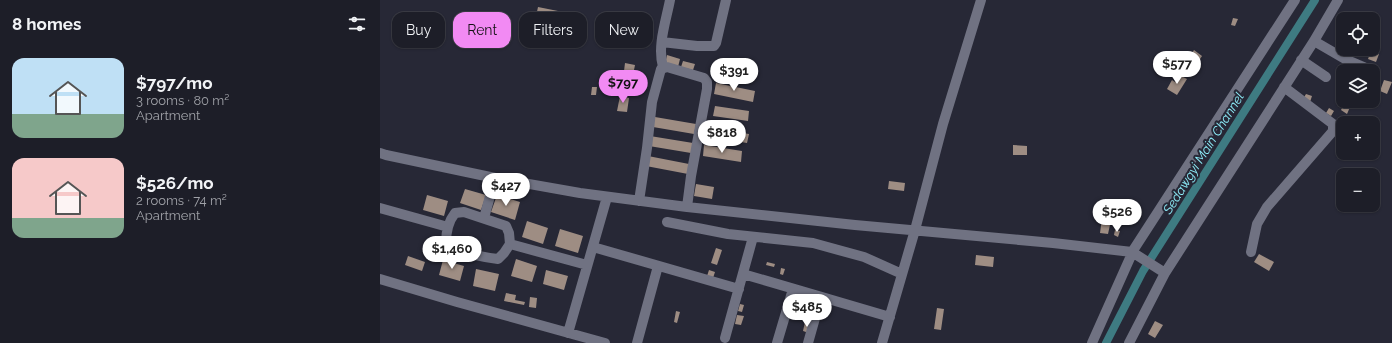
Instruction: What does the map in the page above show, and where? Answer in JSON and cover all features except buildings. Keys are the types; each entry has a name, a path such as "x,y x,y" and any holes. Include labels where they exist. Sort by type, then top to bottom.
{"street":[{"path":"640,201 652,102 661,69 663,67 661,54 662,42 670,0"},
{"path":"662,42 697,46 714,46 716,44 726,0"},
{"path":"882,343 915,230 943,124 981,0"},
{"path":"1092,343 1136,254 1295,0"},
{"path":"1129,343 1162,270 1314,41 1338,0"},
{"path":"1314,41 1345,59 1357,64"},
{"path":"1301,60 1326,76"},
{"path":"663,67 704,78 707,82 687,206"},
{"path":"1252,252 1255,228 1259,219 1267,207 1334,127 1333,124 1284,87"},
{"path":"380,153 495,178 640,201 1136,254 1162,270"},
{"path":"484,218 495,178"},
{"path":"568,333 607,196"},
{"path":"380,208 448,227"},
{"path":"464,212 506,226 509,232 510,244 504,254 498,259 487,258 452,247 446,243 448,227 449,221 455,213 464,212"},
{"path":"667,222 728,234 813,243 864,257 902,274"},
{"path":"726,338 753,237"},
{"path":"510,244 588,265"},
{"path":"593,247 739,289"},
{"path":"637,343 658,266"},
{"path":"743,274 890,317"},
{"path":"380,279 606,343"},
{"path":"777,343 793,289"},
{"path":"808,343 821,297"}],"waterway":[{"name":"Sedawgyi Main Channel","path":"1106,343 1143,271 1315,0"}]}
